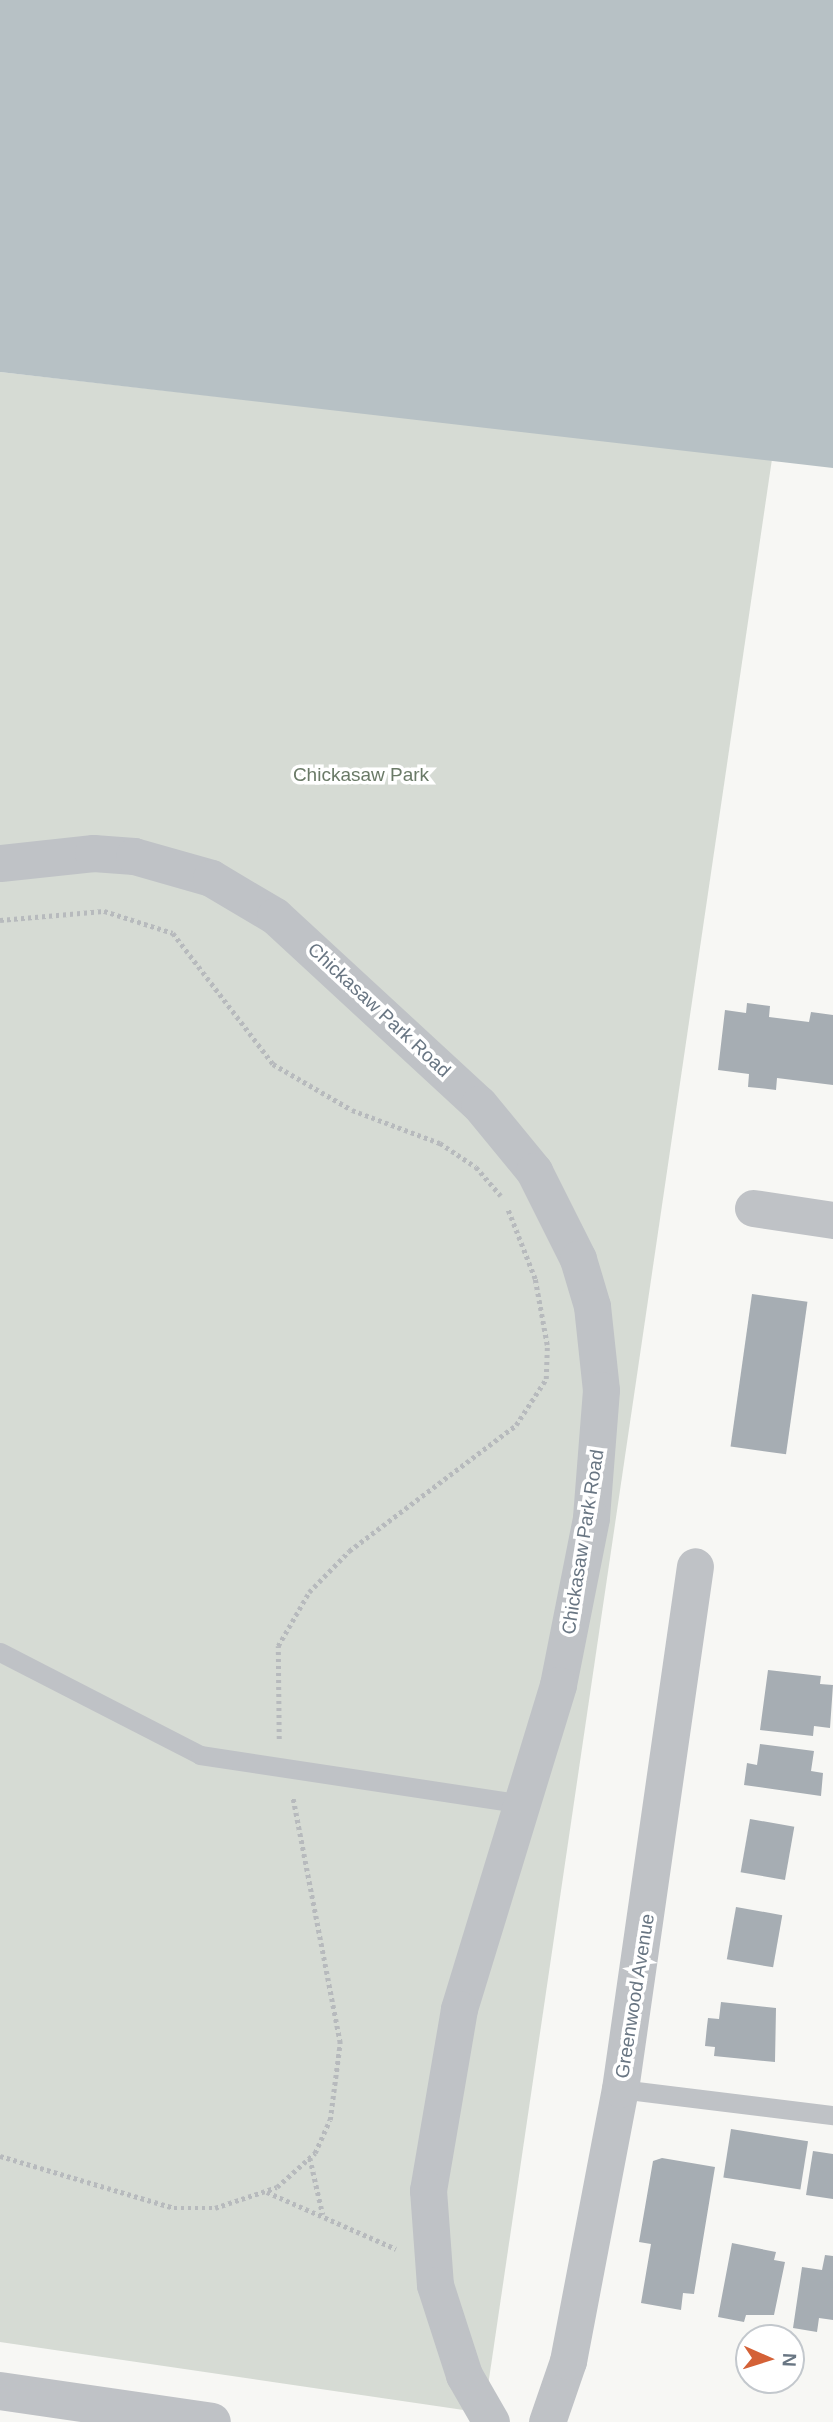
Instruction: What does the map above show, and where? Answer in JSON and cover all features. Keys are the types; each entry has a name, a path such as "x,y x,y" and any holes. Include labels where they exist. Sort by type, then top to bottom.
{"street":[{"name":"Chickasaw Park Road","path":"0,863 93,853 134,856 199,874 247,897 325,957 479,1104 534,1171 559,1215 592,1306 601,1390 599,1450 578,1594 523,1804 459,2009 445,2077 428,2190 430,2254 450,2340 491,2422"},
{"path":"753,1208 833,1220"},
{"name":"Greenwood Avenue","path":"547,2422 568,2361 620,2089 695,1566"},
{"path":"0,2391 212,2422"}],"lane":[{"path":"0,1652 200,1755 285,1765 523,1804"},
{"path":"620,2089 833,2115"}],"path":[{"path":"0,920 104,911 173,933 273,1064 352,1111 440,1143 476,1167 502,1197 535,1279 547,1345 546,1379 534,1403 468,1466 349,1551 290,1620 274,1676 285,1765 340,2043 330,2120 310,2158 266,2192 215,2208 174,2208 0,2156"},
{"path":"310,2158 323,2215"},
{"path":"266,2192 323,2215 380,2245 430,2254"}],"green space":[{"name":"Chickasaw Park","path":"0,372 772,459 484,2413 0,2342"}],"shaded area":[{"path":"0,0 833,0 833,468 0,372"}],"building":[{"path":"747,1003 770,1006 769,1017 809,1022 811,1012 833,1015 833,1085 777,1078 776,1090 748,1087 749,1074 718,1070 725,1010 746,1013"},
{"path":"752,1294 807,1302 786,1454 731,1447"},
{"path":"768,1670 821,1676 820,1684 833,1685 830,1728 814,1726 813,1736 760,1730"},
{"path":"760,1744 814,1751 811,1771 823,1773 821,1796 744,1785 747,1763 757,1765"},
{"path":"750,1819 794,1827 785,1880 741,1872"},
{"path":"736,1907 782,1915 773,1967 727,1959"},
{"path":"721,2002 776,2008 775,2062 714,2056 715,2047 705,2046 708,2018 719,2019"},
{"path":"731,2129 808,2141 800,2190 723,2177"},
{"path":"813,2151 833,2154 833,2199 806,2195"},
{"path":"662,2158 715,2167 694,2294 683,2293 681,2310 641,2303 651,2244 639,2242 653,2161"},
{"path":"732,2243 776,2252 774,2260 785,2262 774,2315 746,2315 744,2322 718,2317"},
{"path":"825,2255 833,2256 833,2320 819,2318 817,2332 805,2330 805,2324 794,2324 802,2267 822,2270"}]}
